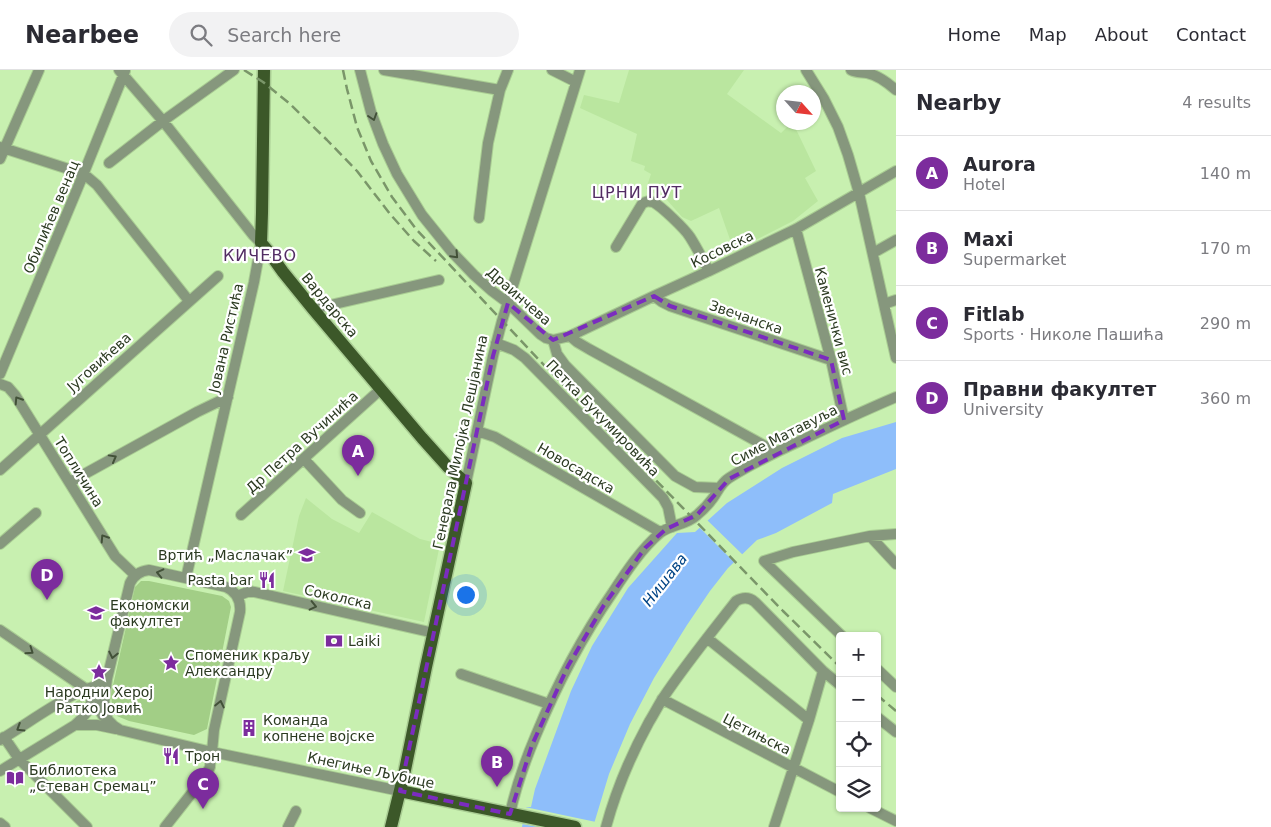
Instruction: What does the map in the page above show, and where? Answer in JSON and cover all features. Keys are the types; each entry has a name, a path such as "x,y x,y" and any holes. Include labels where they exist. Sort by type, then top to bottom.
{"main road":[{"name":"Јована Ристића","path":"260,243 264,70"},
{"name":"Вардарска","path":"260,243 268,250 313,309 381,389 448,467 466,483"},
{"name":"Генерала Милојка Лешјанина","path":"391,827 466,483"},
{"name":"Кнегиње Љубице","path":"400,791 575,827"}],"street":[{"path":"0,159 2,147 39,70"},
{"path":"110,163 163,121 234,70"},
{"path":"360,70 366,70"},
{"name":"Драинчева","path":"360,70 383,144 397,174 414,204 451,251 474,275 508,303 540,334 553,340 557,354 565,365 675,476 695,487 718,488"},
{"path":"384,70 500,90"},
{"path":"479,218 488,143 500,90 508,70"},
{"path":"552,70 576,82"},
{"name":"Генерала Милојка Лешјанина","path":"466,483 496,343 580,70"},
{"path":"806,70 838,126 848,155 859,193 896,358"},
{"path":"850,70 855,73 866,73 876,76 896,90"},
{"name":"Вардарска","path":"122,72 260,243"},
{"name":"Обилићев венац","path":"0,374 84,174 122,72"},
{"path":"2,147 84,174 97,185 189,301"},
{"name":"Косовска","path":"553,340 570,336 796,229 896,171"},
{"path":"616,247 642,204 646,201 652,202 658,205 690,237 709,271"},
{"name":"Каменички вис","path":"796,229 844,420"},
{"path":"873,253 896,240"},
{"name":"Јована Ристића","path":"186,578 254,282 260,243"},
{"name":"Југовићева","path":"0,470 218,276"},
{"path":"313,309 439,280"},
{"name":"Звечанска","path":"654,296 670,306 830,360"},
{"path":"884,304 896,300"},
{"path":"570,336 577,342 776,452"},
{"name":"Петка Букумировића","path":"496,343 514,350 525,358 663,498 668,507 672,527"},
{"name":"Топличина","path":"0,384 8,387 15,395 115,556 136,575"},
{"name":"Др Петра Вучинића","path":"241,515 381,389"},
{"path":"70,482 228,397"},
{"name":"Симе Матавуља","path":"672,527 690,521 697,516 728,478 776,452 896,397"},
{"name":"Новосадска","path":"477,430 660,532"},
{"path":"304,459 342,500 360,513"},
{"path":"0,544 36,512"},
{"path":"510,814 518,782 549,704 568,666 622,578 660,532 672,527"},
{"path":"838,632 764,561 793,552 870,536 896,534"},
{"path":"870,536 896,564"},
{"path":"110,723 104,708 107,679 130,583 136,575 141,571 149,570 226,587 232,590 240,604 240,612 214,730 211,761 206,775 164,827"},
{"name":"Соколска","path":"237,596 250,591 434,633"},
{"path":"606,827 630,760 662,699 736,601 748,598 755,602 836,682"},
{"path":"0,630 89,692 102,715 120,730"},
{"path":"707,638 809,720"},
{"path":"774,827 823,671"},
{"path":"60,672 67,684 65,699"},
{"path":"881,673 896,687"},
{"path":"461,674 549,704"},
{"path":"87,827 19,759 2,739 65,699 78,692 89,692 107,679"},
{"path":"0,771 75,726 87,712 92,702 89,692"},
{"name":"Цетињска","path":"662,699 836,790"},
{"path":"881,720 896,732"},
{"name":"Кнегиње Љубице","path":"75,726 97,726 120,730 212,752 400,791"},
{"path":"288,827 296,811"},
{"path":"878,812 896,821"},
{"path":"0,823 5,827"}],"highlighted area":[{"path":"654,296 670,306 831,360 844,420 729,479 697,515 666,529 645,548 604,605 568,666 532,745 510,814 400,791 493,356 508,303 553,340"}],"shaded area":[{"path":"629,70 744,70 727,94 781,133 784,130 796,130 816,171 805,178 818,201 793,221 734,251 719,208 691,221 682,217 667,200 646,189 651,174 644,170 645,166 631,161 637,134 580,108 584,95 619,103"},
{"path":"306,498 332,519 359,533 372,512 420,539 440,544 424,622 283,591 299,516"},
{"path":"141,581 222,596 229,601 231,607 207,729 194,735 129,721 117,716 112,707 111,694 135,587"},
{"path":"78,700 82,700 86,706 82,712 78,712 74,708 74,704"}],"water":[{"name":"Нишава","path":"896,422 896,469 833,494 832,503 776,533 757,540 728,568 710,591 654,678 630,724 609,774 593,827 522,827 526,807 531,807 535,789 571,691 592,646 628,588 677,533 695,532 727,503 782,468 842,438"}],"pier":[{"path":"706,519 744,556 736,564 698,526"},
{"path":"525,807 596,822 594,827 538,827 522,824"}],"railway":[{"path":"244,70 263,82 289,103 327,140 357,171 390,214 414,241 436,261"},
{"path":"343,70 357,127 371,161 392,197 416,229 541,362 836,663"},
{"path":"881,698 896,711"}],"place":[{"name":"Aurora","path":"358,476"},
{"name":"Вртић „Маслачак”","path":"307,555"},
{"name":"Pasta bar","path":"267,580"},
{"name":"Правни факултет","path":"47,600"},
{"name":"Економски факултет","path":"96,613"},
{"name":"Laiki","path":"334,641"},
{"name":"Споменик краљу Александру","path":"171,663"},
{"name":"Народни Херој Ратко Јовић","path":"99,672"},
{"name":"Команда копнене војске","path":"249,728"},
{"name":"Трон","path":"171,756"},
{"name":"Библиотека „Стеван Сремац”","path":"15,778"},
{"name":"Maxi","path":"497,787"},
{"name":"Fitlab","path":"203,809"}],"district":[{"name":"ЦРНИ ПУТ","path":"637,192"},
{"name":"КИЧЕВО","path":"260,255"}]}
